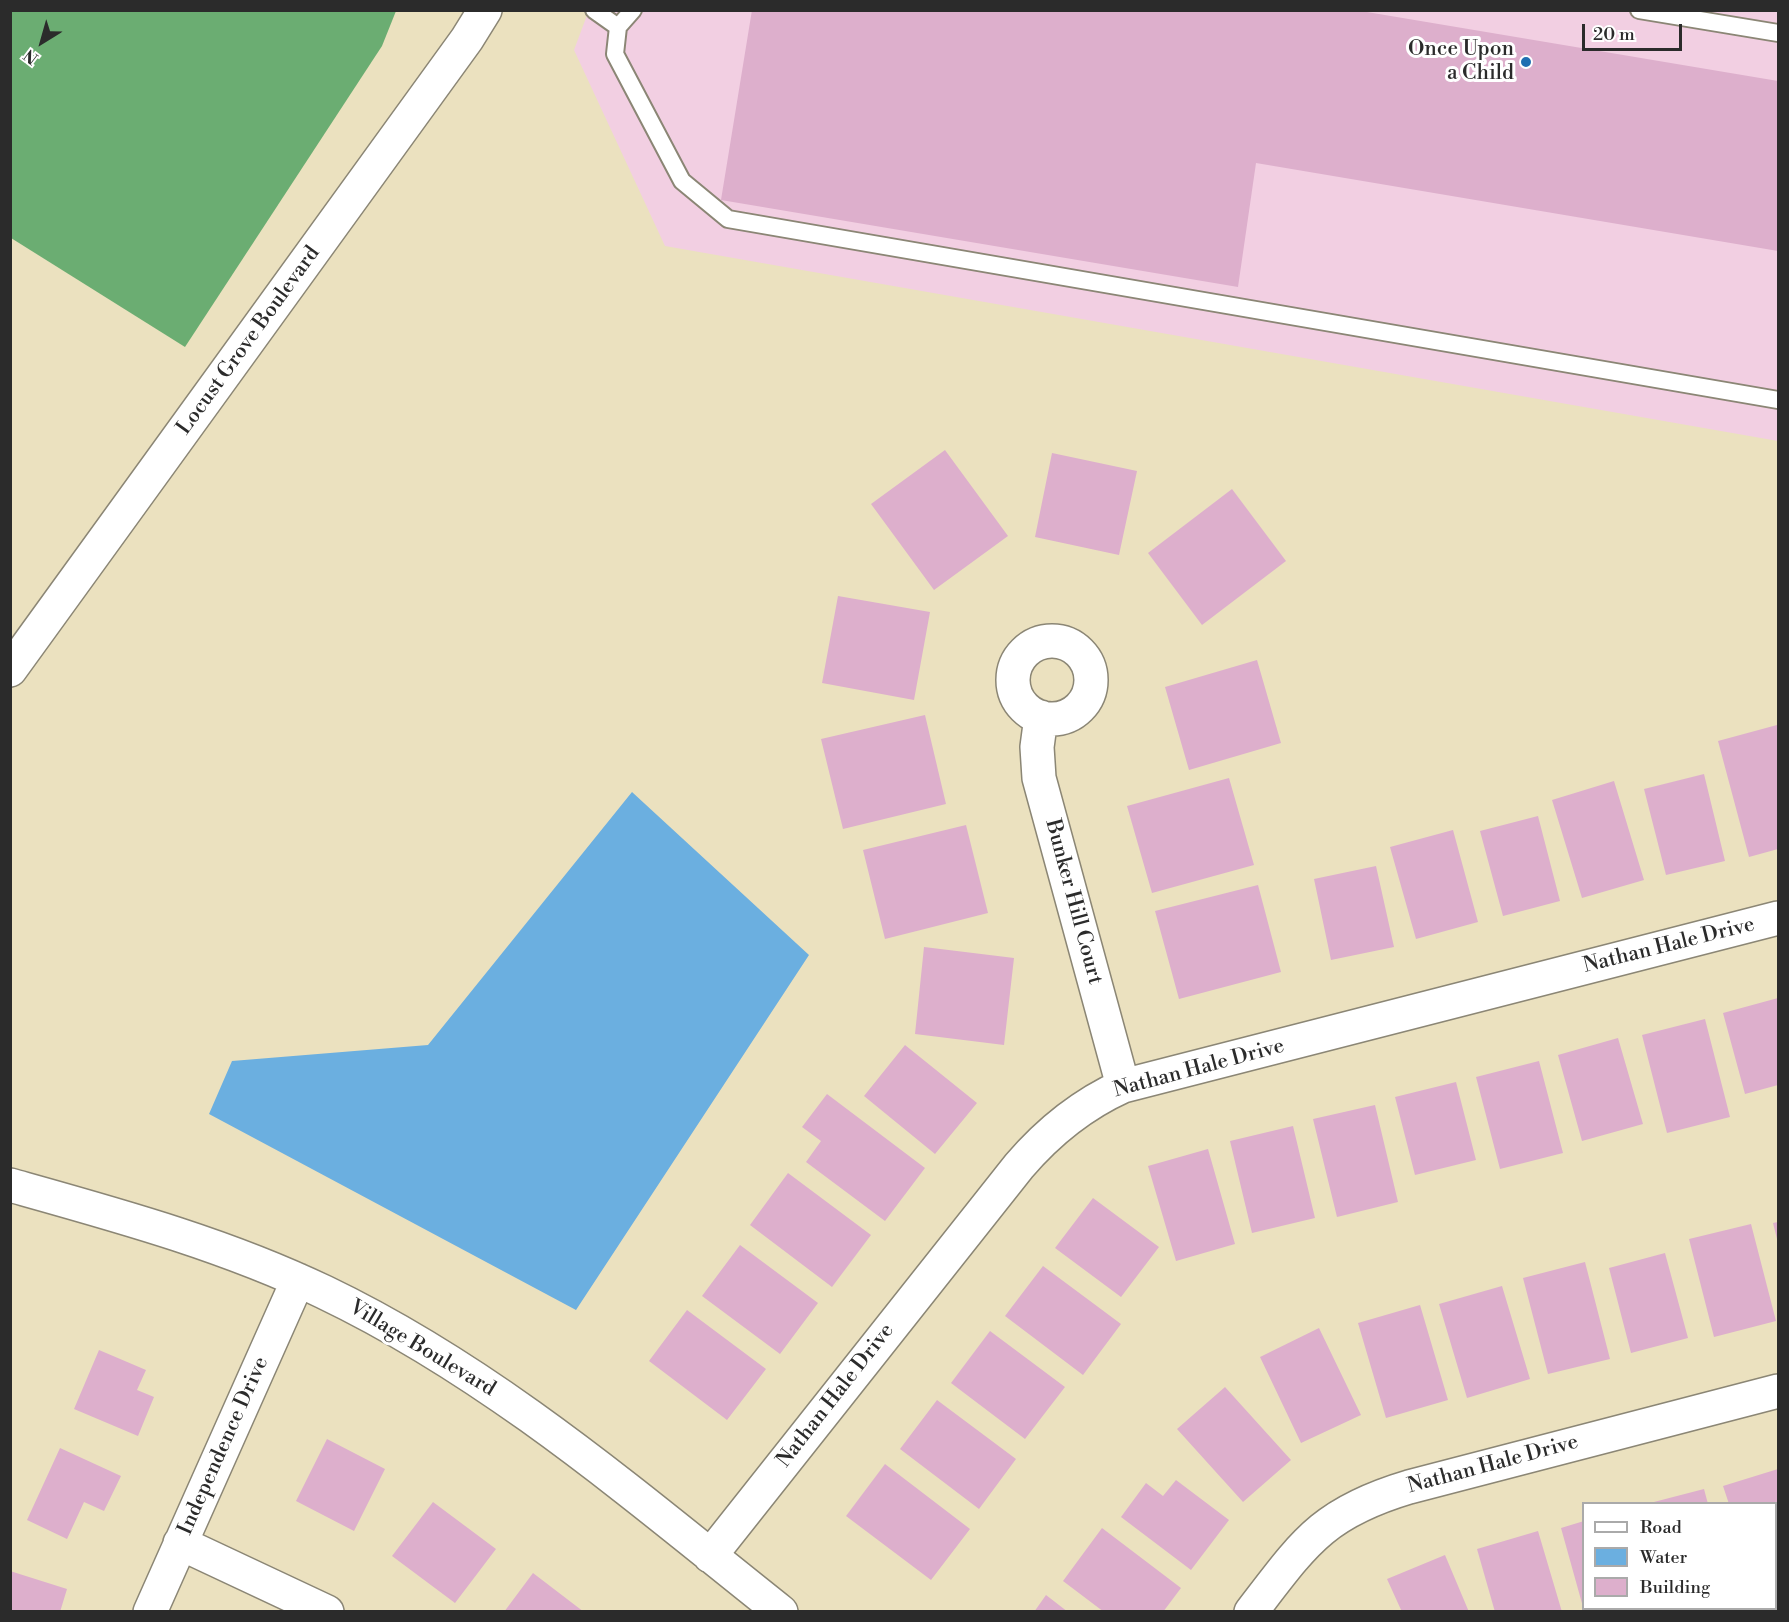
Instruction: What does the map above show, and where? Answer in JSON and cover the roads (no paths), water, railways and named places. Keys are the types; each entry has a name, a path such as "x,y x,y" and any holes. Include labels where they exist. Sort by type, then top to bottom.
{"street":[{"name":"Locust Grove Boulevard","path":"10,670 467,39 484,10"},
{"name":"Bunker Hill Court","path":"1041,717 1037,747 1039,778 1123,1086"},
{"name":"Nathan Hale Drive","path":"710,1556 1019,1166 1065,1120 1088,1105 1123,1086 1779,918"},
{"name":"Village Boulevard","path":"10,1185 176,1233 298,1280 405,1334 490,1388 574,1449 781,1611"},
{"name":"Independence Drive","path":"150,1611 298,1280"},
{"name":"Nathan Hale Drive","path":"1251,1611 1314,1534 1337,1516 1364,1502 1409,1487 1779,1391"},
{"path":"180,1543 327,1611"}],"lane":[{"path":"594,10 618,27"},
{"path":"633,10 618,27 615,54 682,181 728,219 1779,400"},
{"path":"1639,10 1779,33"}],"water":[{"path":"632,792 809,955 576,1310 209,1114 232,1061 428,1045"}],"place":[{"name":"Once Upon a Child","path":"1526,62"}]}
